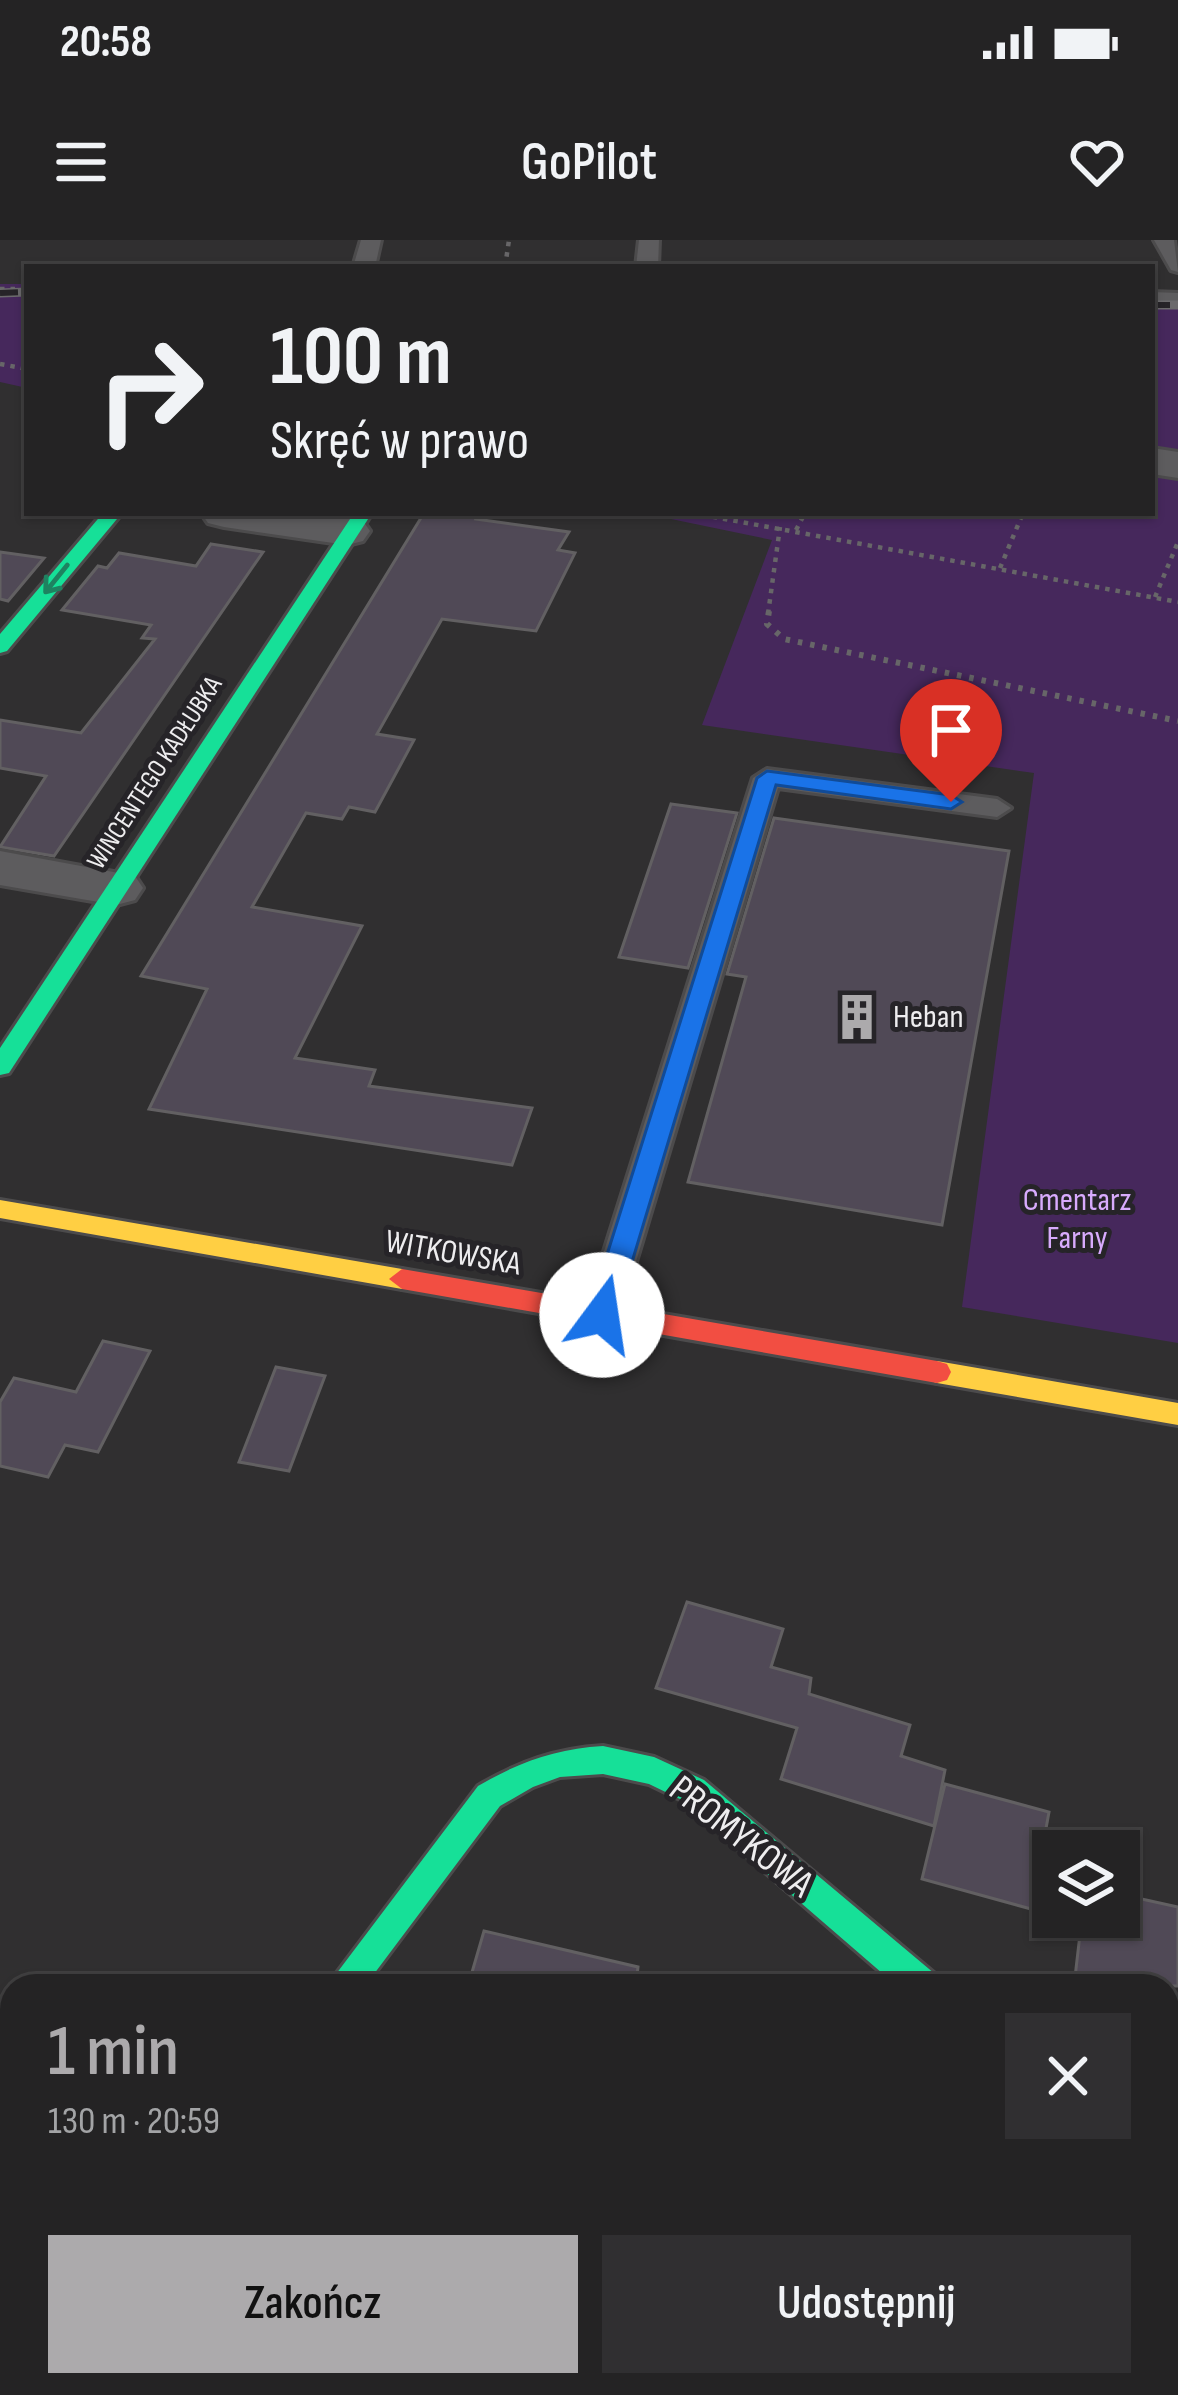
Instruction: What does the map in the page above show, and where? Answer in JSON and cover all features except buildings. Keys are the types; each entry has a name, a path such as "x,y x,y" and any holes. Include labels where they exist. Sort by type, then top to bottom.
{"street":[{"path":"0,647 110,516"},
{"path":"268,516 355,522"},
{"name":"WINCENTEGO KADŁUBKA","path":"0,1067 355,522"},
{"path":"0,868 116,888"},
{"name":"WITKOWSKA","path":"0,1209 1178,1414"},
{"name":"PROMYKOWA","path":"353,1974 489,1796 560,1763 603,1760 653,1771 693,1790 909,1974"}],"lane":[{"path":"1164,240 1178,266"},
{"path":"602,1315 767,778 997,808"}],"path":[{"path":"711,516 1178,602"},
{"path":"796,530 804,516"},
{"path":"1000,568 1022,516"},
{"path":"780,527 767,624 784,639 1178,721"},
{"path":"1155,597 1178,542"}],"green space":[{"path":"0,284 24,284 24,387 0,382"},
{"name":"Cmentarz Farny","path":"1155,298 1178,299 1178,1343 962,1307 1034,773 702,725 772,540 656,516 1155,516"}],"railway":[{"path":"0,293 24,292"},
{"path":"1155,305 1178,305"}],"traffic: fast":[{"path":"0,647 110,516"},
{"path":"0,1067 361,516"},
{"path":"353,1974 489,1796 523,1776 560,1763 603,1760 654,1771 693,1790 909,1974"}],"traffic: slow":[{"path":"0,1209 402,1279"},
{"path":"937,1372 1178,1414"}],"traffic: jam":[{"path":"402,1279 937,1372"}],"place":[{"name":"Heban","path":"857,1017"}],"route":[{"path":"602,1315 767,778 951,802"}]}
